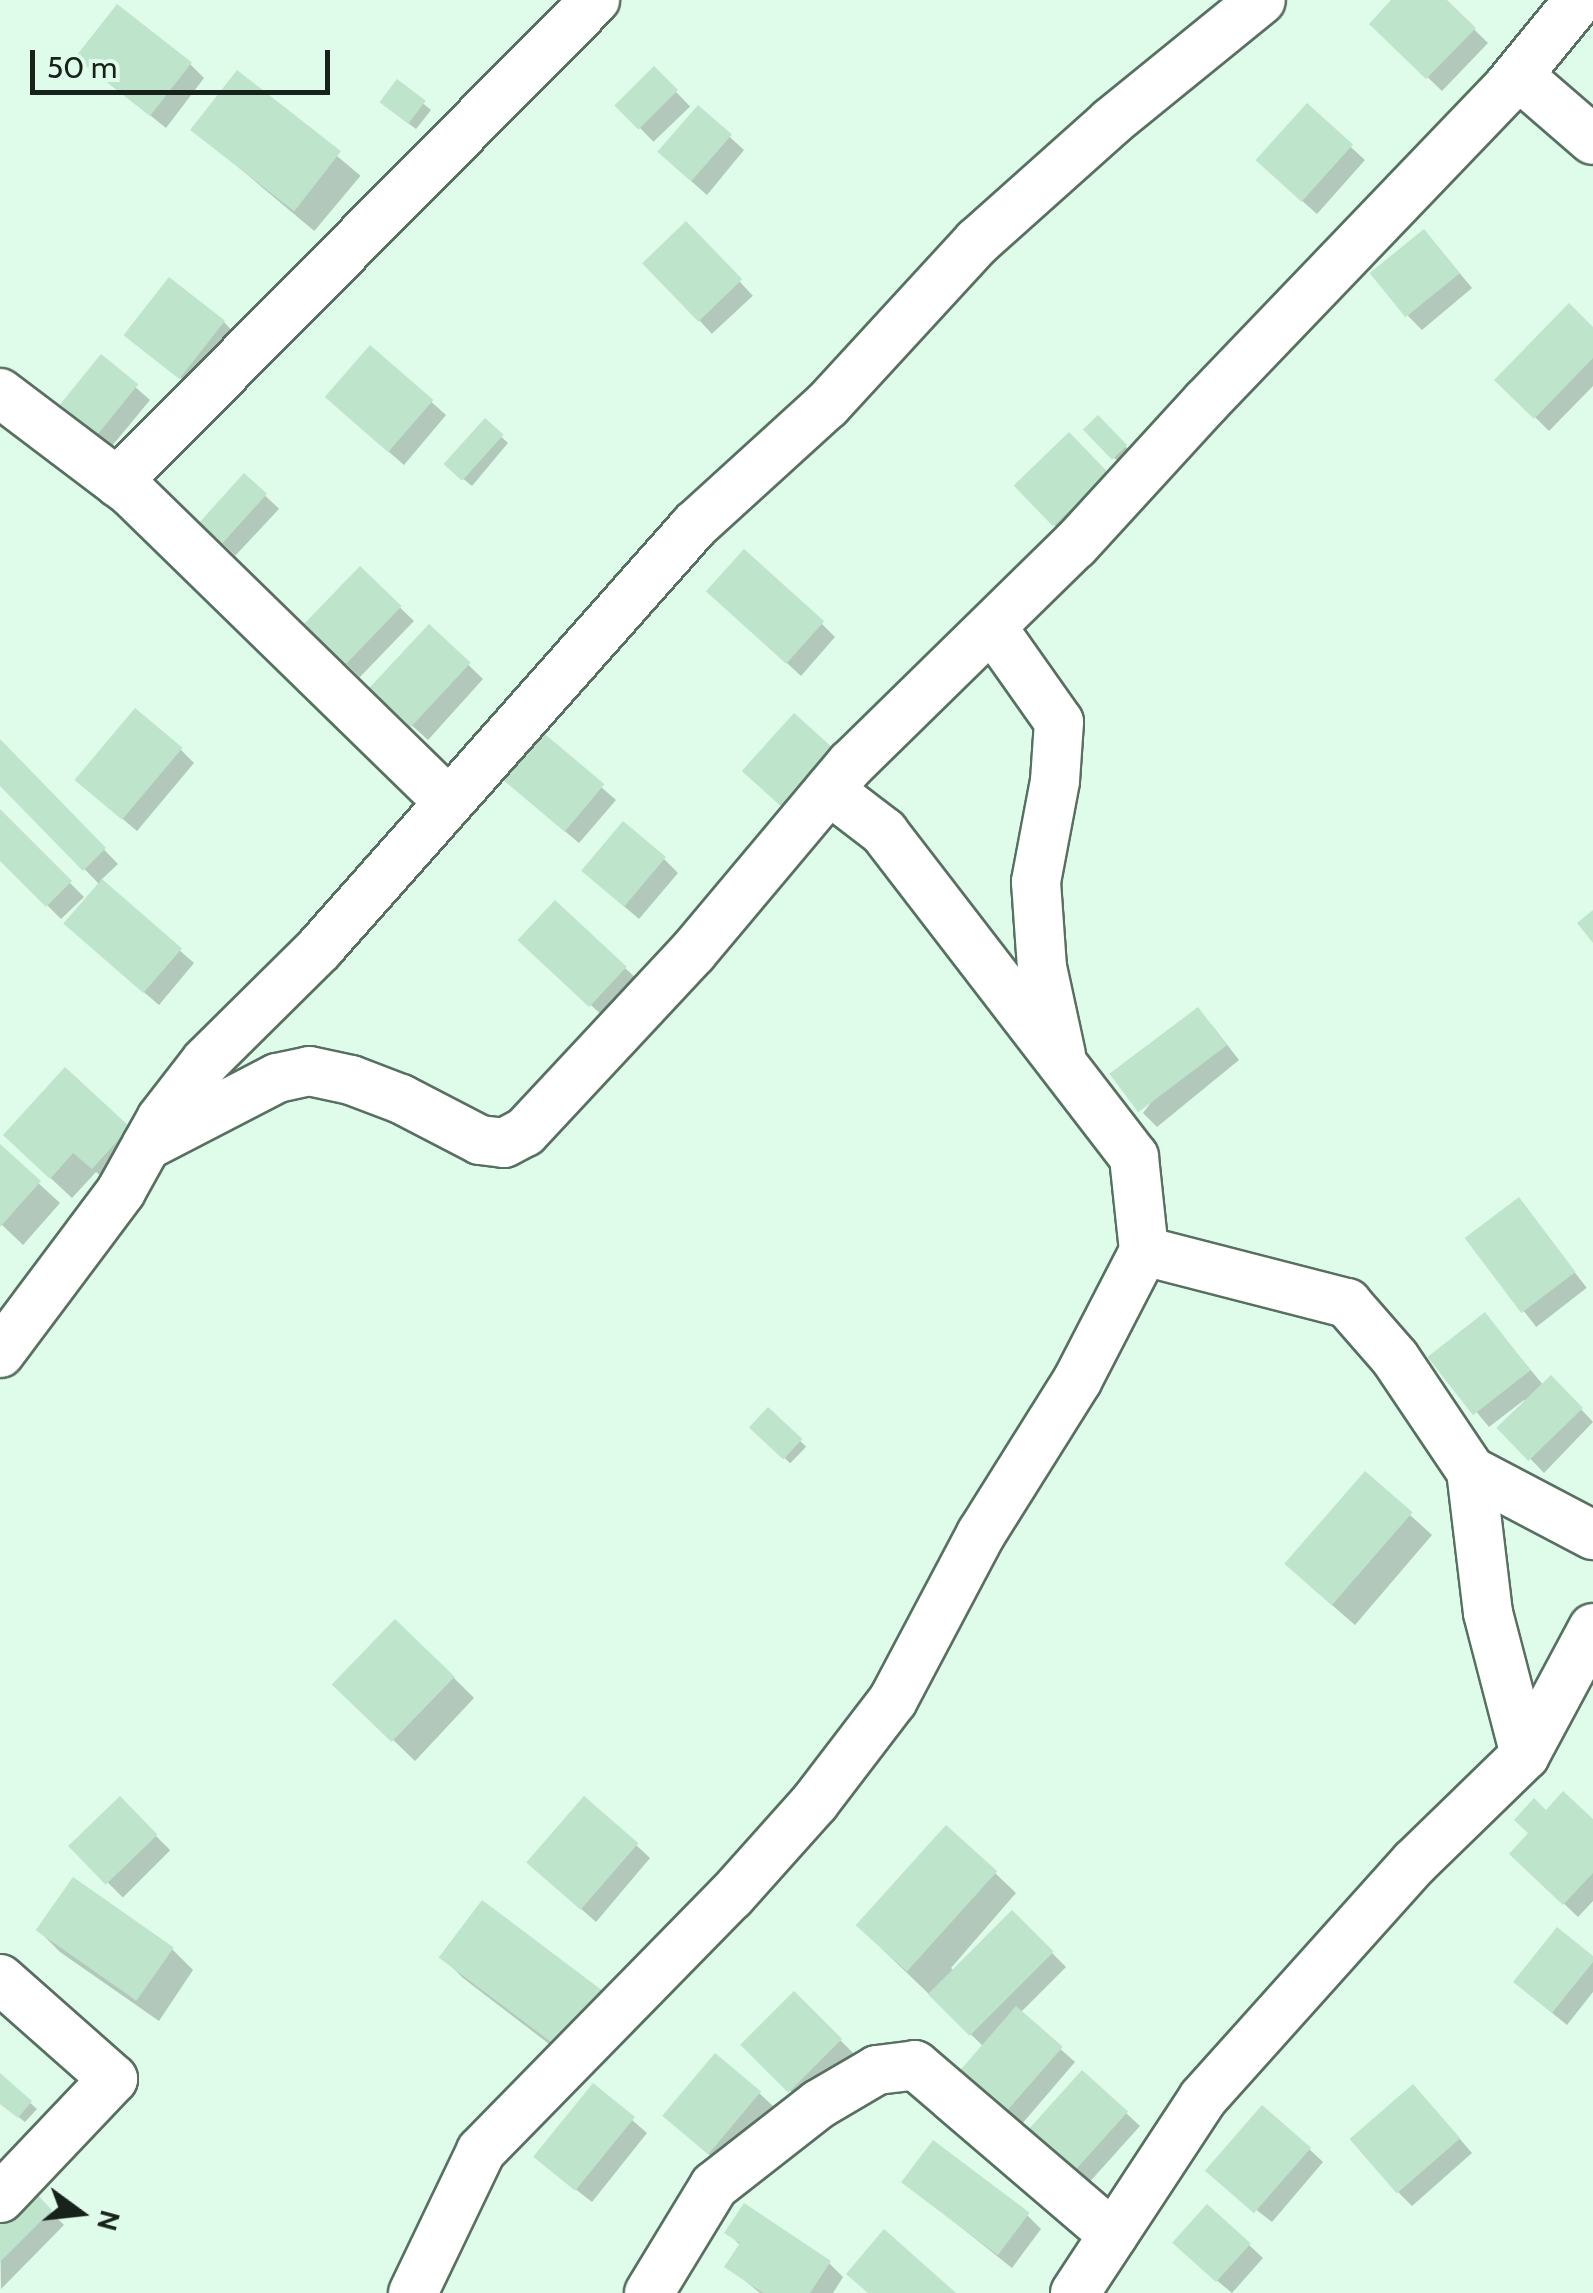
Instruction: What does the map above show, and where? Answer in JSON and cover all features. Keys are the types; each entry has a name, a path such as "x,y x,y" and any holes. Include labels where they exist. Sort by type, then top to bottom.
{"street":[{"path":"118,482 594,0"},
{"path":"0,1354 121,1191 146,1146 206,1061 319,950 695,524 827,406 977,242 1111,122 1260,0"},
{"path":"146,1146 276,1078 309,1071 351,1080 402,1099 480,1140 504,1143 525,1132 704,940 828,790 992,627 1518,75 1579,0"},
{"path":"1518,75 1593,140"},
{"path":"0,393 118,482 448,800"},
{"path":"992,627 1059,722 1055,781 1036,882 1042,967 1062,1064"},
{"path":"413,2293 481,2150 730,1896 815,1802 893,1700 981,1534 1077,1382 1144,1251 1134,1157 884,832 828,790"},
{"path":"1144,1251 1347,1304 1394,1358 1470,1471 1488,1613 1525,1755"},
{"path":"1470,1471 1593,1535"},
{"path":"1075,2293 1203,2098 1414,1863 1525,1755 1593,1628"},
{"path":"0,1979 113,2079 0,2198"},
{"path":"650,2293 714,2186 819,2104 876,2070 915,2065 1113,2235"}],"building":[{"path":"1391,0 1447,0 1476,28 1426,79 1369,24"},
{"path":"117,4 192,62 150,116 75,58"},
{"path":"654,66 678,90 638,130 614,106"},
{"path":"237,70 341,151 294,211 190,130"},
{"path":"397,79 426,101 408,124 380,102"},
{"path":"1307,103 1353,144 1302,202 1255,160"},
{"path":"698,105 732,135 691,181 657,152"},
{"path":"686,221 742,279 698,322 642,263"},
{"path":"1424,229 1460,273 1405,317 1370,273"},
{"path":"169,277 225,321 179,379 123,335"},
{"path":"1569,303 1593,327 1593,358 1534,419 1494,380"},
{"path":"370,345 433,400 388,452 325,397"},
{"path":"101,354 138,384 97,435 60,405"},
{"path":"1098,415 1127,445 1112,460 1083,430"},
{"path":"485,418 504,435 462,481 444,464"},
{"path":"1069,432 1109,473 1053,526 1014,485"},
{"path":"244,473 267,494 221,545 198,524"},
{"path":"744,549 824,621 786,664 706,591"},
{"path":"360,566 402,606 345,665 303,625"},
{"path":"429,624 471,663 411,727 369,688"},
{"path":"135,708 182,748 122,820 75,780"},
{"path":"794,713 833,748 780,806 742,771"},
{"path":"534,725 604,784 565,832 494,772"},
{"path":"0,739 106,848 83,871 0,786"},
{"path":"0,809 72,881 46,907 0,861"},
{"path":"623,821 666,857 624,907 581,871"},
{"path":"102,879 182,949 143,993 63,924"},
{"path":"555,900 627,967 589,1007 517,940"},
{"path":"1593,910 1593,943 1577,923"},
{"path":"1198,1007 1227,1045 1138,1112 1109,1074"},
{"path":"65,1067 130,1127 92,1169 73,1153 50,1179 3,1135"},
{"path":"0,1144 41,1181 0,1227"},
{"path":"1519,1197 1576,1272 1521,1313 1465,1238"},
{"path":"1485,1312 1531,1370 1473,1415 1427,1357"},
{"path":"1551,1375 1583,1408 1528,1461 1496,1428"},
{"path":"768,1407 802,1439 783,1460 749,1427"},
{"path":"1365,1471 1413,1512 1332,1605 1284,1564"},
{"path":"395,1619 455,1677 391,1742 332,1684"},
{"path":"1563,1791 1593,1819 1593,1873 1563,1905 1509,1854 1528,1833 1514,1820 1534,1798 1546,1810"},
{"path":"120,1796 158,1835 106,1885 68,1846"},
{"path":"584,1796 638,1843 581,1910 526,1862"},
{"path":"946,1825 997,1871 907,1971 856,1925"},
{"path":"73,1877 174,1948 136,2001 36,1930"},
{"path":"482,1900 608,1995 565,2053 439,1958"},
{"path":"1012,1910 1054,1952 970,2036 928,1994"},
{"path":"1557,1927 1593,1956 1593,1962 1552,2013 1513,1982"},
{"path":"794,1991 842,2039 788,2093 740,2045"},
{"path":"1016,2006 1063,2047 1006,2112 959,2072"},
{"path":"715,2053 761,2092 708,2154 662,2116"},
{"path":"1082,2070 1128,2111 1071,2175 1025,2133"},
{"path":"0,2073 32,2101 18,2118 0,2104"},
{"path":"593,2083 635,2117 575,2191 533,2157"},
{"path":"1413,2084 1460,2138 1397,2193 1350,2139"},
{"path":"1262,2105 1311,2148 1254,2213 1205,2171"},
{"path":"933,2140 1030,2213 998,2255 901,2182"},
{"path":"27,2184 52,2210 0,2262 0,2212"},
{"path":"744,2203 831,2261 810,2293 763,2293 724,2267 740,2243 724,2233"},
{"path":"1207,2204 1251,2243 1216,2282 1172,2243"},
{"path":"884,2229 956,2293 868,2293 846,2274"}]}
